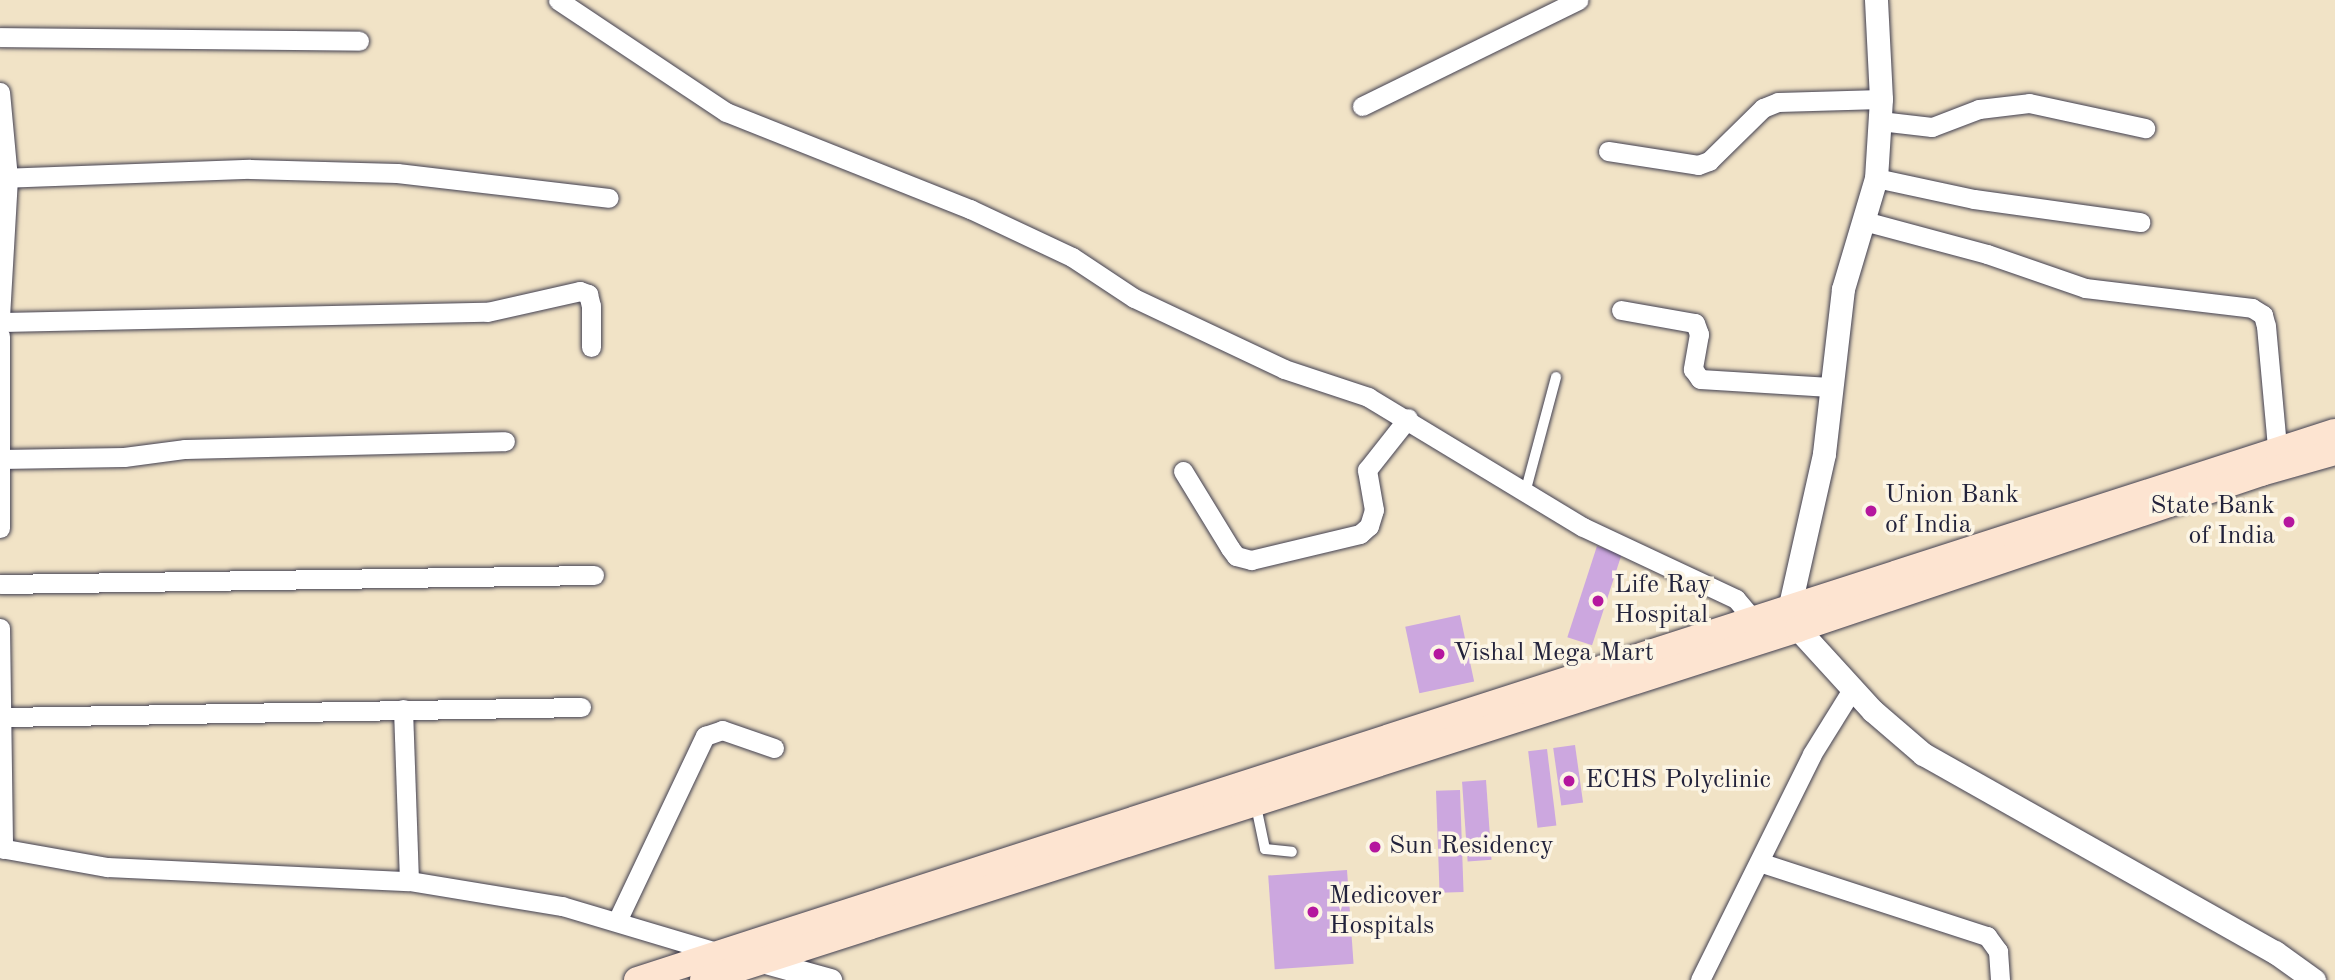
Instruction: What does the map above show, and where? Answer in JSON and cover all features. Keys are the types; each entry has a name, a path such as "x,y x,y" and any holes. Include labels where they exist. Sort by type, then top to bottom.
{"main road":[{"path":"703,980 1255,802 1794,617 2277,447 2335,432"},
{"path":"637,980 1752,618 1794,617 2335,452"}],"street":[{"path":"558,0 726,112 970,209 1072,257 1135,298 1284,369 1345,388 1408,418 1525,493 1594,533 1736,599 1752,618"},
{"path":"1362,106 1578,0"},
{"path":"1877,0 1881,110 1876,178 1843,289 1824,454 1794,617 1853,688 1923,754 2275,952 2314,980"},
{"path":"0,37 359,41"},
{"path":"0,92 4,178 0,319 487,312 580,291 588,294 591,306 591,347"},
{"path":"1608,151 1698,165 1709,161 1763,108 1778,102 1881,110 1931,127 1979,109 2029,103 2145,128"},
{"path":"4,178 250,169 397,173 608,198"},
{"path":"1876,178 1974,198 2140,222"},
{"path":"1864,220 1987,254 2085,288 2252,308 2263,316 2266,326 2277,447"},
{"path":"1621,310 1695,323 1699,334 1693,369 1700,379 1830,387"},
{"path":"0,336 0,528"},
{"path":"1183,471 1236,556 1251,560 1360,534 1369,526 1374,510 1367,470 1408,418"},
{"path":"1,459 124,457 185,449 505,441"},
{"path":"0,584 594,575"},
{"path":"0,628 4,717 1,849 107,867 409,881 618,919 720,953 762,961 830,980"},
{"path":"1700,980 1812,754 1853,688"},
{"path":"4,717 580,707"},
{"path":"403,709 409,881"},
{"path":"618,919 705,736 722,730 774,748"},
{"path":"1759,862 1987,936 1998,951 2000,980"}],"lane":[{"path":"1525,493 1556,377"},
{"path":"1255,802 1265,849 1292,852"}],"building":[{"path":"1597,546 1622,554 1592,645 1567,637"},
{"name":"Vishal Mega Mart","path":"1460,615 1474,682 1419,693 1405,627"},
{"path":"1575,745 1583,802 1561,805 1553,748"},
{"path":"1547,749 1556,825 1538,828 1528,751"},
{"path":"1486,780 1492,860 1468,861 1462,782"},
{"path":"1460,790 1464,892 1440,893 1436,791"},
{"path":"1347,870 1354,964 1275,969 1268,876"}],"place":[{"name":"Union Bank of India","path":"1871,511"},
{"name":"State Bank of India","path":"2289,522"},
{"name":"Life Ray Hospital","path":"1598,601"},
{"name":"Vishal Mega Mart","path":"1439,654"},
{"name":"ECHS Polyclinic","path":"1569,781"},
{"name":"Sun Residency","path":"1375,847"},
{"name":"Medicover Hospitals","path":"1313,912"}]}
